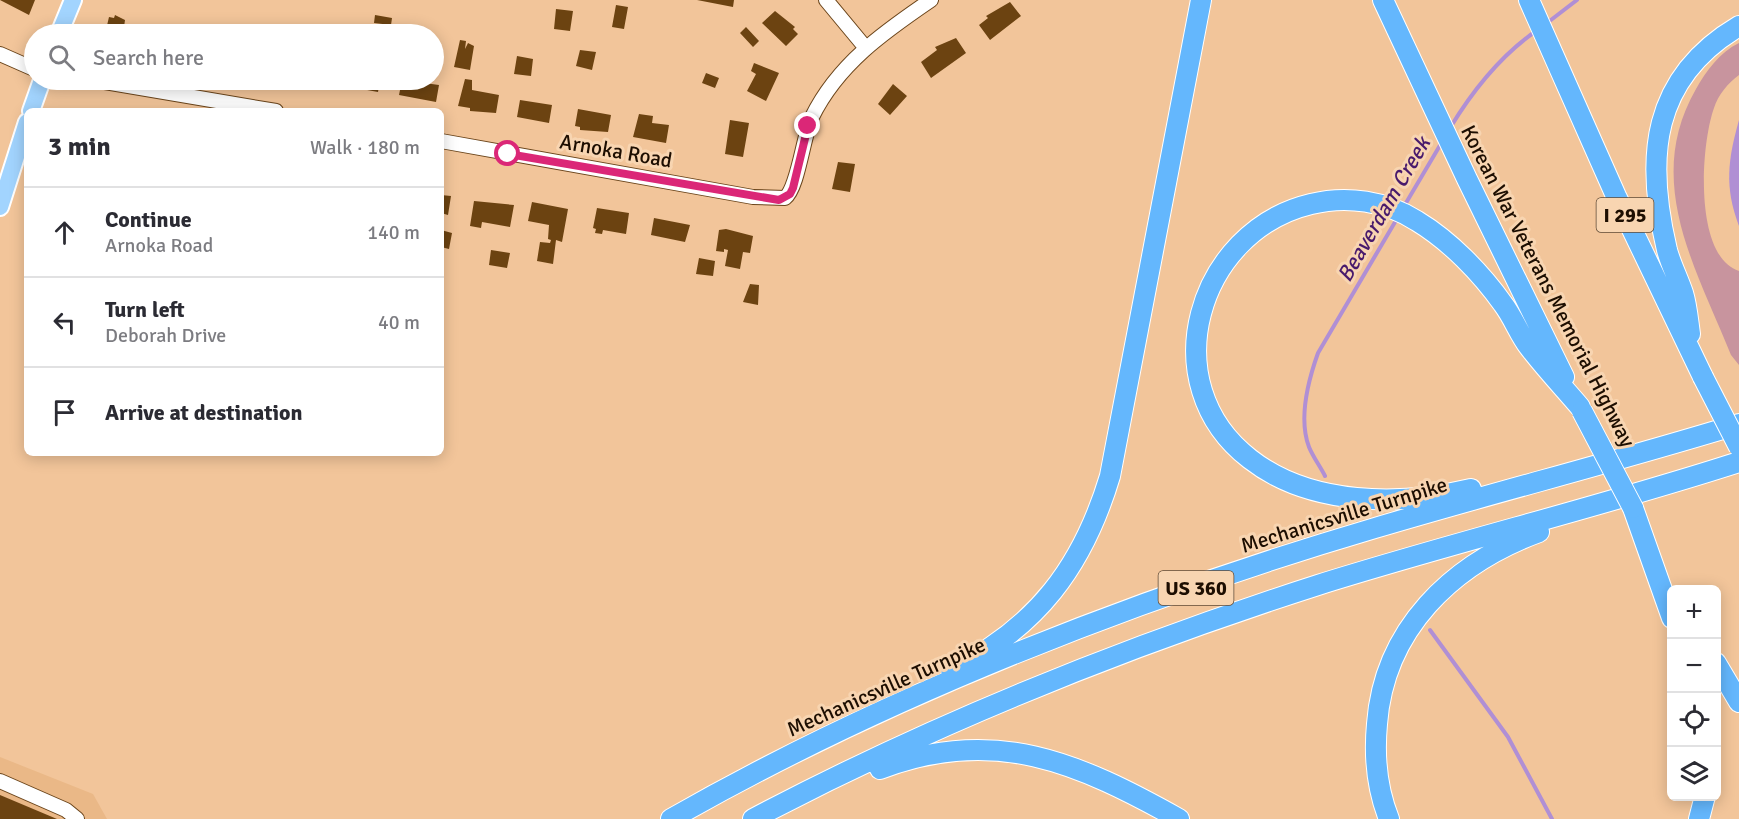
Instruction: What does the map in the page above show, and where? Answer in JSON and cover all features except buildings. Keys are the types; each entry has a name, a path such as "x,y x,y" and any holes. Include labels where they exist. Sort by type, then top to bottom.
{"highway":[{"path":"769,766 993,646 1041,605 1074,564 1088,538 1110,476 1201,0"},
{"name":"Korean War Veterans Memorial Highway","path":"1383,0 1467,179 1581,409 1633,508 1660,568"},
{"name":"I 295","path":"1529,0 1559,71 1654,277 1739,447"},
{"path":"1694,357 1683,294 1664,236 1656,186 1656,152 1663,113 1680,79 1709,46 1739,26"},
{"path":"1581,409 1528,345 1503,303 1487,284 1433,232 1400,211 1384,205 1342,200 1296,207 1262,224 1230,253 1208,290 1197,332 1196,352 1200,379 1212,412 1222,430 1248,458 1259,466 1305,487 1359,498 1386,500 1442,495 1638,454"},
{"path":"1698,436 1739,418"},
{"name":"Mechanicsville Turnpike","path":"709,797 853,725 952,682 1153,602 1376,528 1739,424"},
{"name":"US 360","path":"753,819 972,716 1190,628 1388,564 1739,463"},
{"path":"1389,819 1380,789 1375,754 1379,702 1392,659 1418,613 1450,582 1497,550 1655,489"},
{"path":"1660,568 1672,585"},
{"path":"1660,568 1667,600"},
{"path":"1721,671 1739,702"},
{"path":"774,819 889,766 928,754 975,750 1024,754 1071,765 1104,779 1179,819"},
{"path":"662,819 709,797"},
{"name":"US 360","path":"671,819 709,797"},
{"path":"1699,819 1704,801"}],"main road":[{"path":"63,24 73,0"},
{"path":"32,108 38,90"},
{"path":"0,207 24,131"}],"street":[{"path":"826,0 865,47 931,0"},
{"name":"Arnoka Road","path":"444,142 753,197 785,198 793,188 799,155 813,116 827,91 865,47"},
{"path":"0,54 24,65"},
{"path":"152,90 258,108"},
{"path":"0,781 66,810 77,819"}],"shaded area":[{"path":"1739,43 1739,75 1718,98 1709,125 1704,171 1704,197 1707,222 1714,244 1724,261 1739,271 1739,365 1731,355 1703,290 1680,224 1675,191 1674,157 1681,123 1696,89 1714,63 1726,51"},
{"path":"1739,120 1739,226 1731,198 1729,173"},
{"path":"0,757 93,794 107,819 0,819"}],"waterway":[{"name":"Beaverdam Creek","path":"1547,23 1577,0"},
{"name":"Beaverdam Creek","path":"1450,128 1488,75 1511,51 1536,31"},
{"name":"Beaverdam Creek","path":"1403,208 1442,142"},
{"name":"Beaverdam Creek","path":"1325,476 1311,451 1304,424 1311,375 1318,353 1398,217"},
{"name":"Beaverdam Creek","path":"1430,630 1508,737 1552,819"}],"route":[{"path":"508,154 779,200 790,194 793,188 799,155 808,126"}]}
